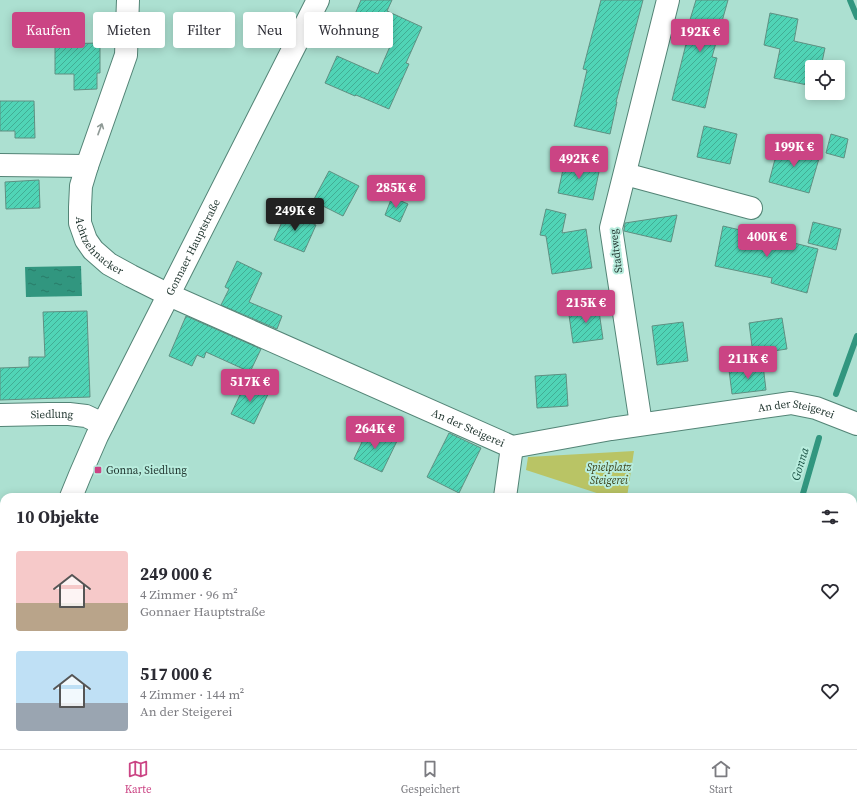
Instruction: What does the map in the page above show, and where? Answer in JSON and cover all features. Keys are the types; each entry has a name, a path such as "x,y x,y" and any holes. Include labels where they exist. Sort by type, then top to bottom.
{"street":[{"name":"Achtzehnacker","path":"128,0 126,55 81,186 80,223 86,240 93,250 109,264 169,295"},
{"name":"Gonnaer Hauptstraße","path":"73,493 103,424 318,0"},
{"name":"Stadtweg","path":"640,424 611,228 668,0"},
{"path":"0,165 87,166"},
{"path":"625,174 751,208"},
{"name":"An der Steigerei","path":"169,295 512,447 640,424 791,403 816,408 857,424"},
{"name":"Siedlung","path":"0,415 69,414 86,416 103,424"},
{"path":"506,493 512,447"}],"green space":[{"name":"Spielplatz Steigerei","path":"634,451 628,493 597,493 526,470 528,457"}],"water":[{"path":"81,266 82,296 26,297 25,267"}],"building":[{"path":"361,0 392,0 387,11 389,12 356,12"},
{"path":"601,0 643,0 616,102 610,134 574,126 587,70 583,69"},
{"path":"696,0 728,0 712,57 717,58 705,108 672,100 691,24 689,23"},
{"path":"770,13 798,19 794,41 825,48 822,60 805,60 805,85 774,78 780,49 764,45"},
{"path":"393,14 422,27 406,63 409,64 389,109 325,83 337,56 378,74 389,48 393,48"},
{"path":"85,43 93,43 93,48 100,48 100,73 97,73 97,89 74,90 74,74 55,74 55,48 85,48"},
{"path":"0,101 34,101 35,138 15,138 15,131 0,131"},
{"path":"704,126 737,134 730,164 697,157"},
{"path":"831,134 848,139 844,158 826,153"},
{"path":"779,144 820,155 809,193 769,182"},
{"path":"565,160 600,167 593,200 558,193"},
{"path":"329,171 359,186 343,216 313,201"},
{"path":"39,180 40,208 6,209 5,182"},
{"path":"392,197 408,204 400,222 385,215"},
{"path":"546,209 566,214 562,233 586,229 592,268 552,274 546,236 540,235"},
{"path":"286,213 316,225 304,252 274,240"},
{"path":"677,215 671,242 624,231 625,223"},
{"path":"813,222 841,229 836,250 808,243"},
{"path":"723,226 818,249 807,293 771,283 772,278 715,266"},
{"path":"237,261 262,273 249,302 282,316 277,329 221,305 229,289 225,287"},
{"path":"598,304 603,339 573,343 568,308"},
{"path":"87,311 90,397 0,400 0,368 29,367 29,357 45,357 43,312"},
{"path":"186,316 261,349 250,372 206,352 204,358 197,355 192,366 169,356"},
{"path":"782,318 787,349 753,354 749,323"},
{"path":"683,322 688,361 657,365 652,326"},
{"path":"763,365 766,390 732,394 729,370"},
{"path":"566,374 568,406 537,408 535,376"},
{"path":"246,382 269,392 254,424 231,414"},
{"path":"369,427 397,441 382,472 354,459"},
{"path":"449,433 481,448 459,493 427,477"}],"waterway":[{"name":"Gonna","path":"850,0 857,17"},
{"name":"Gonna","path":"836,394 857,336"},
{"name":"Gonna","path":"803,493 819,438"}],"place":[{"name":"Gonna, Siedlung","path":"98,470"}]}
